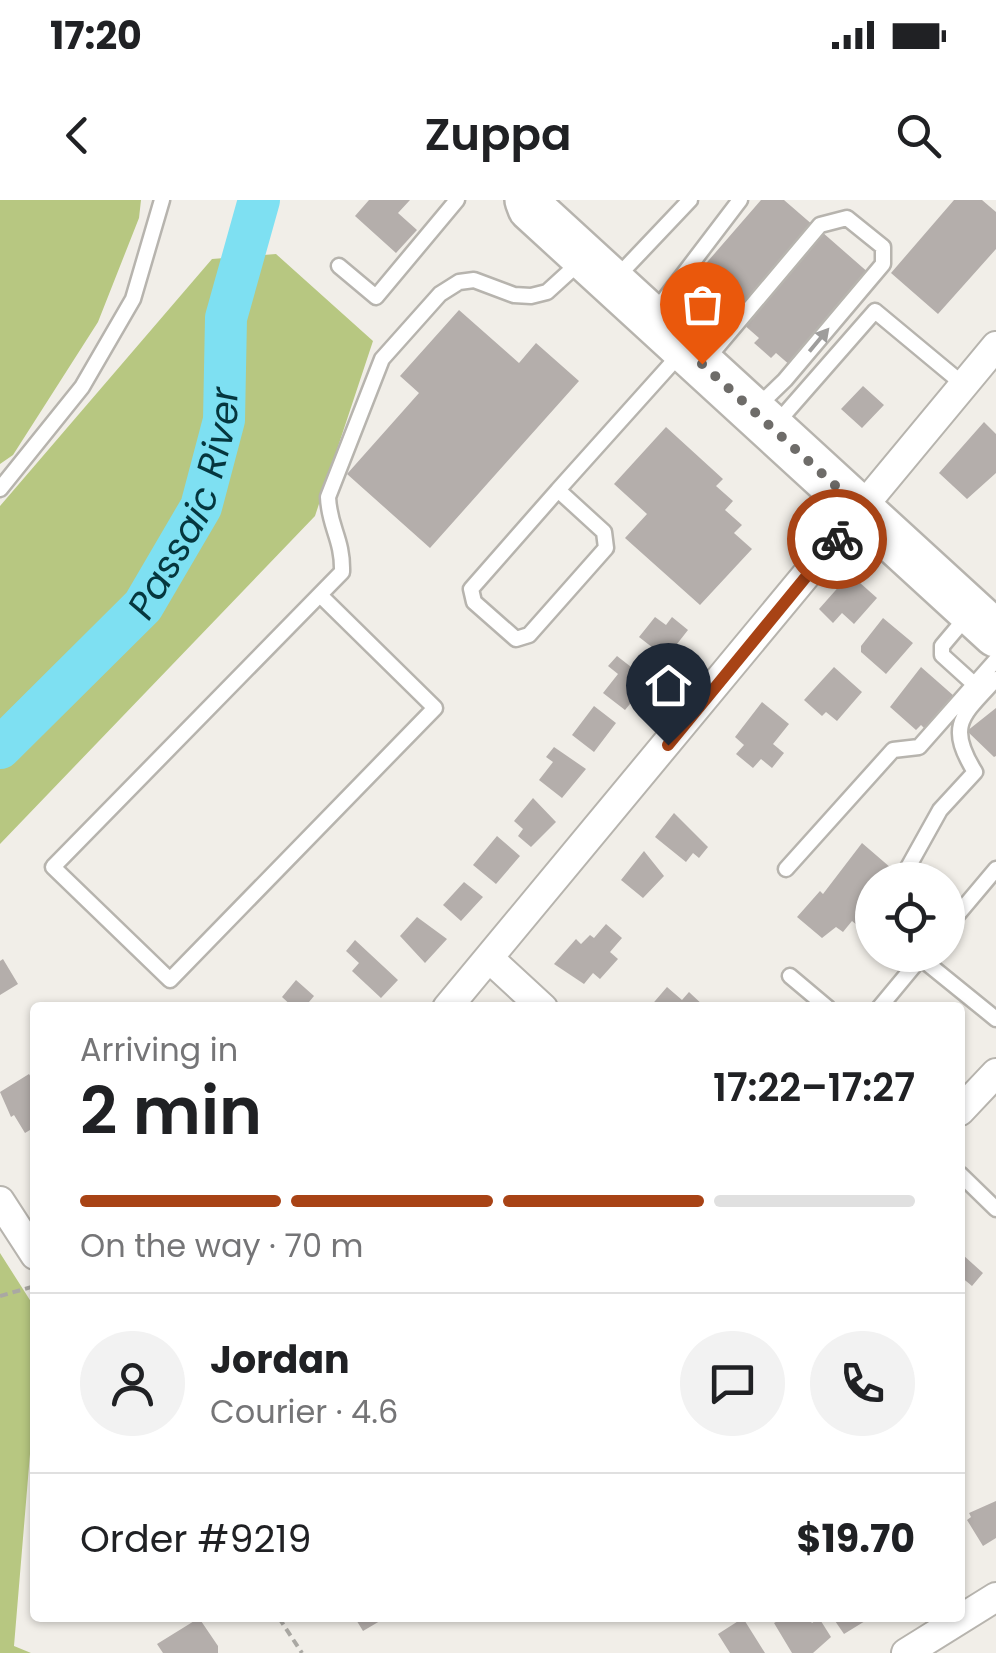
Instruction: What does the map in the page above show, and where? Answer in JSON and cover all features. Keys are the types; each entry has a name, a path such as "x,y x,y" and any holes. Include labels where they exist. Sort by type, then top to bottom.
{"main road":[{"path":"521,203 984,622"}],"street":[{"path":"453,1002 996,346"},
{"path":"491,960 536,1002"},
{"path":"965,1105 996,1073"},
{"path":"0,1201 30,1247"},
{"path":"965,1616 996,1597"},
{"path":"906,1653 956,1622"}],"lane":[{"path":"0,489 82,386 133,299 162,200"},
{"path":"339,266 376,297 457,200"},
{"path":"320,595 435,708 170,980 54,867 342,572 343,542 329,518 328,497 382,359 450,286 474,280 514,295 548,292 598,270 690,200"},
{"path":"650,317 684,279 697,253 740,200"},
{"path":"558,490 604,532 606,548 529,634 516,639 474,602 470,589 558,490 694,357 820,225 838,216 847,218 883,247 883,264 786,380 762,420"},
{"path":"762,420 875,311 964,385"},
{"path":"974,684 942,654 942,646 984,622"},
{"path":"786,869 893,750 920,747 996,660"},
{"path":"910,862 940,810 975,772 958,742 960,722 996,679"},
{"path":"965,905 996,868"},
{"path":"884,1002 907,972"},
{"path":"939,972 996,1019"},
{"path":"790,976 821,1002"},
{"path":"965,1179 996,1209"}],"path":[{"path":"0,1296 30,1287"},
{"path":"282,1622 302,1653"}],"green space":[{"path":"0,200 141,200 139,218 98,322 13,455 0,464"},
{"path":"276,254 373,341 315,516 0,844 0,506 212,259"},
{"path":"0,1253 30,1300 30,1454 14,1646 31,1653 0,1653"}],"building":[{"path":"369,200 410,200 398,213 417,230 396,253 355,216"},
{"path":"761,200 784,200 814,226 745,306 702,268"},
{"path":"954,200 982,200 996,212 996,249 938,314 891,273"},
{"path":"822,232 870,274 791,366 776,353 771,358 754,343 759,338 743,324"},
{"path":"459,310 519,363 536,343 579,381 430,548 347,474 419,393 400,376"},
{"path":"863,386 884,405 862,428 841,409"},
{"path":"984,422 996,434 996,473 967,499 939,473"},
{"path":"666,427 723,479 716,486 733,501 725,510 742,525 734,533 752,549 700,605 625,538 647,514 614,484"},
{"path":"850,574 877,598 854,624 842,613 833,623 819,609"},
{"path":"655,617 666,625 672,617 688,630 666,658 639,637"},
{"path":"883,618 913,643 886,674 861,652 861,646"},
{"path":"617,656 649,681 625,710 603,693 618,674 608,666"},
{"path":"834,667 862,692 837,721 826,712 822,716 804,700"},
{"path":"921,667 954,696 925,729 921,725 916,730 890,707"},
{"path":"762,702 789,724 773,744 784,753 772,768 761,759 753,768 736,754 744,745 735,737"},
{"path":"594,706 616,723 594,752 572,735"},
{"path":"996,708 996,756 994,757 967,731"},
{"path":"554,747 586,769 562,798 539,780 553,762 546,757"},
{"path":"533,798 556,822 531,847 518,836 523,829 514,821"},
{"path":"674,813 708,847 699,858 693,853 686,862 655,837"},
{"path":"497,836 520,856 496,884 473,865"},
{"path":"862,843 884,862 855,862 855,924 852,921 843,932 836,927 822,938 797,917 820,891 823,894"},
{"path":"644,851 664,876 643,898 621,880"},
{"path":"464,882 483,897 461,921 443,905"},
{"path":"417,917 447,939 425,963 400,936"},
{"path":"606,924 622,938 610,952 618,959 600,979 593,973 584,984 554,964 576,939 581,944 590,935 594,938"},
{"path":"355,940 398,980 381,998 352,971 359,963 346,951"},
{"path":"3,959 18,984 0,995 0,961"},
{"path":"296,980 314,996 309,1002 287,1002 282,997"},
{"path":"667,987 682,1000 689,992 700,1002 654,1002"},
{"path":"29,1074 30,1130 25,1133 14,1115 11,1117 0,1092"},
{"path":"965,1257 983,1273 972,1286 965,1280"},
{"path":"996,1501 996,1538 983,1546 967,1520 971,1517 969,1513"},
{"path":"193,1622 202,1622 218,1646 218,1653 163,1653 157,1644"},
{"path":"357,1622 378,1622 363,1631"},
{"path":"737,1622 746,1622 765,1653 730,1653 718,1634"},
{"path":"822,1622 831,1637 813,1653 792,1653 774,1623"},
{"path":"836,1622 864,1622 844,1634"}],"waterway":[{"name":"Passaic River","path":"0,748 143,606 201,507 224,420 226,318 259,200"}],"way so far":[{"path":"702,364 862,510 837,539"}],"route":[{"path":"668,745 837,539"}]}
